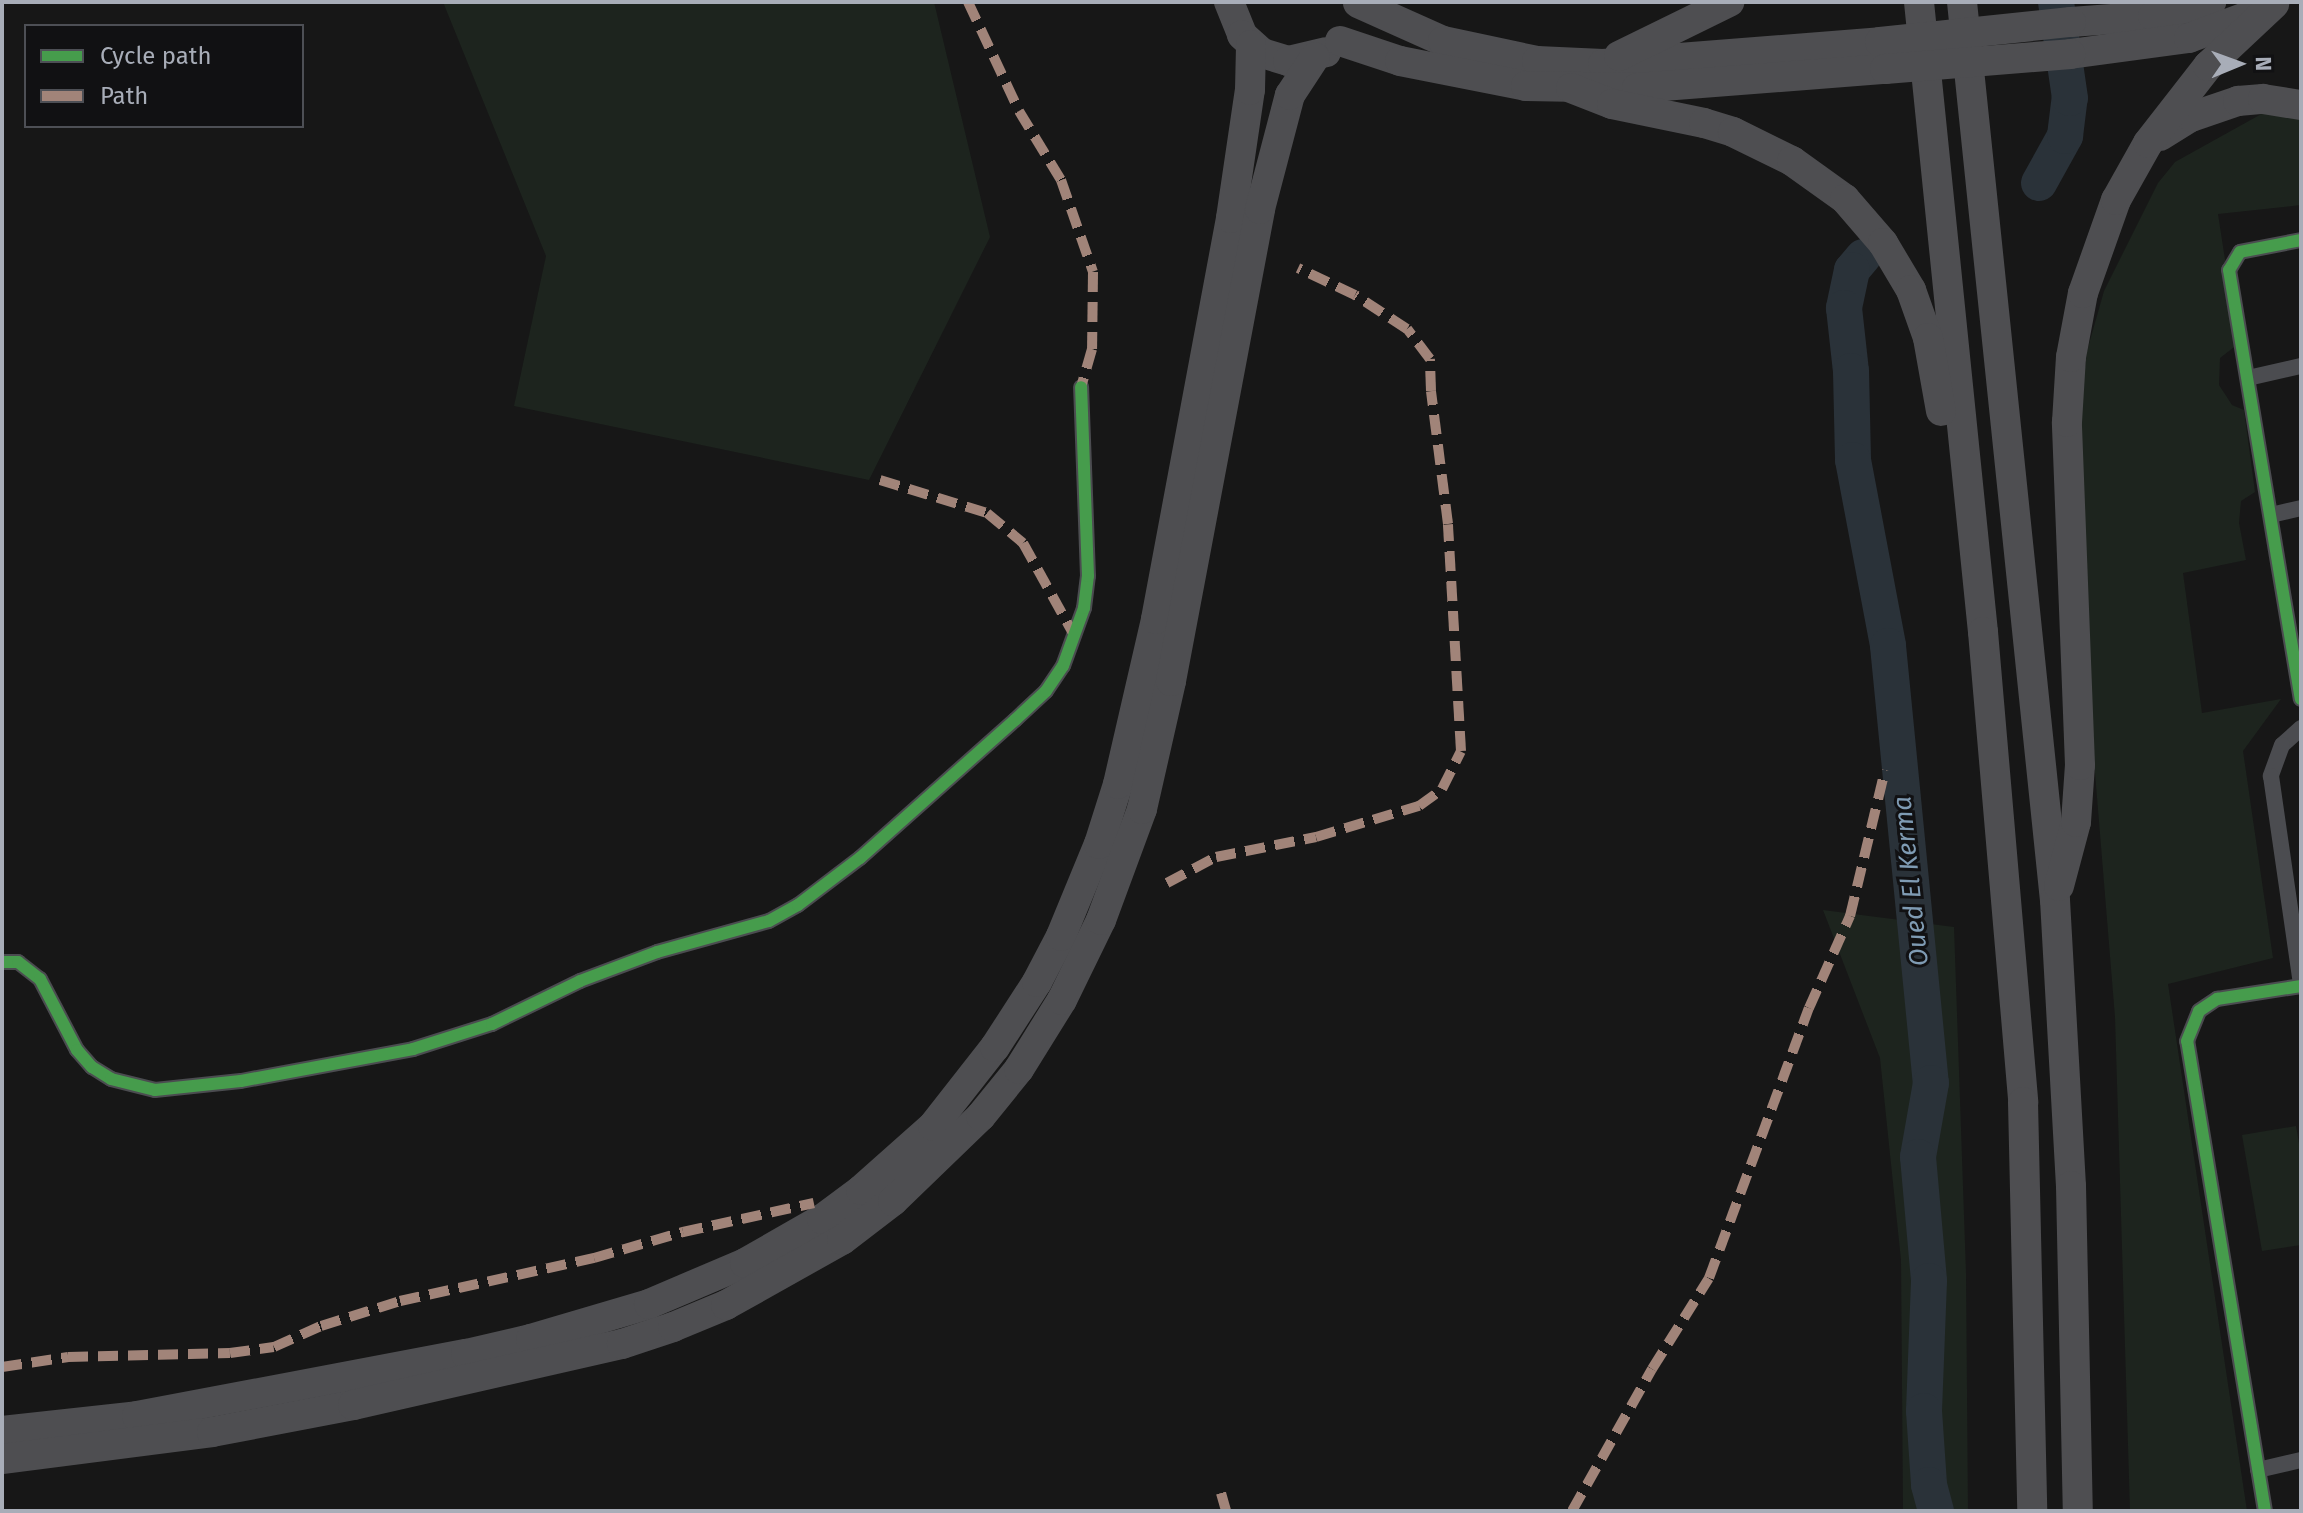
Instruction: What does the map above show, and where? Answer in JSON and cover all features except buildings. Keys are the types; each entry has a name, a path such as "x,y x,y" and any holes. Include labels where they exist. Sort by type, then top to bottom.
{"highway":[{"path":"1229,2 1235,24 1251,45 1262,53 1288,61 1315,57"},
{"path":"2,1459 212,1432 353,1405 622,1344 673,1327 726,1305 842,1240 893,1201 981,1116 1019,1069 1062,1000 1101,920 1142,809 1171,681 1260,209 1290,95 1315,57 1340,41 1353,23 1358,2 1414,30 1473,50 1537,61 1603,64 1882,55 2070,54 2189,38 2276,3"},
{"path":"1603,64 1729,2"},
{"path":"1919,2 1983,632 2023,1102 2032,1511"},
{"path":"1962,2 2055,900 2071,1186 2078,1511"},
{"path":"2110,20 2145,2"},
{"path":"1340,41 1462,76 1526,86 1637,88 1882,55 2071,22 2184,10 2211,2"},
{"path":"2055,900 2076,822 2080,765 2067,422 2071,357 2083,293 2103,230 2148,143 2208,66 2276,3"},
{"path":"2,1431 137,1416 466,1354 531,1339 649,1304 745,1263 822,1219 861,1190 933,1126 995,1047 1037,982 1061,936 1099,844 1118,784 1156,619 1231,218 1250,90 1251,45"},
{"path":"1571,88 1628,109 1704,123 1764,145 1845,199 1883,243 1911,290 1928,338 1960,540 1983,632"},
{"path":"2148,143 2191,117 2238,101 2263,99 2301,105"}],"street":[{"path":"2301,240 2251,248 2232,259 2229,270 2301,699"},
{"path":"2248,378 2301,366"},
{"path":"2,962 18,962 40,979 77,1050 92,1067 111,1079 155,1090 241,1081 413,1049 492,1024 618,966 769,921 798,905 860,858 1046,691 1063,666 1081,618 1088,576 1081,387"},
{"path":"2271,515 2301,508"},
{"path":"2265,1511 2187,1041 2193,1020 2207,1004 2227,997 2301,985 2271,776 2282,745 2301,728"},
{"path":"2258,1470 2301,1460"}],"shaded area":[{"path":"443,2 934,2 990,237 869,480 514,406 546,256"},
{"path":"2274,107 2301,117 2301,205 2218,214 2238,344 2220,358 2219,385 2232,405 2244,410 2255,492 2241,501 2239,523 2246,560 2183,573 2202,713 2281,699 2243,751 2273,958 2168,984 2247,1511 2130,1511 2115,1017 2079,577 2076,438 2087,351 2104,291 2158,183 2175,162"},
{"path":"1823,910 1954,927 1966,1273 1968,1511 1903,1511 1901,1260 1880,1058"},
{"path":"2296,1126 2301,1155 2301,1245 2262,1251 2242,1135"}],"waterway":[{"name":"Oued El Kerma","path":"2039,183 2065,136 2070,98 2056,2"},
{"name":"Oued El Kerma","path":"1863,257 1852,270 1844,308 1851,371 1853,460 1888,646 1931,1083 1918,1157 1929,1281 1924,1411 1929,1485 1936,1511"}],"marked path":[{"path":"968,2 1019,111 1061,180 1093,272 1092,349 1081,387"},
{"path":"1167,883 1216,857 1316,837 1419,806 1442,789 1461,751 1448,524 1431,391 1430,359 1407,329 1355,295 1298,268"},
{"path":"880,480 987,513 1023,543 1074,635"},
{"path":"1572,1511 1652,1369 1709,1278 1809,1008 1850,916 1885,770"},
{"path":"2,1367 68,1357 230,1353 274,1347 321,1326 400,1301 594,1258 683,1232 814,1203"},
{"path":"1221,1493 1226,1511"}],"cycle path":[{"path":"2301,240 2240,252 2229,270 2301,699"},
{"path":"2,962 18,962 40,979 77,1050 92,1067 111,1079 155,1090 241,1081 413,1049 492,1024 580,981 657,952 769,921 798,905 860,858 1046,691 1063,666 1084,608 1088,576 1081,387"},
{"path":"2265,1511 2187,1041 2199,1011 2217,999 2301,986"}]}
